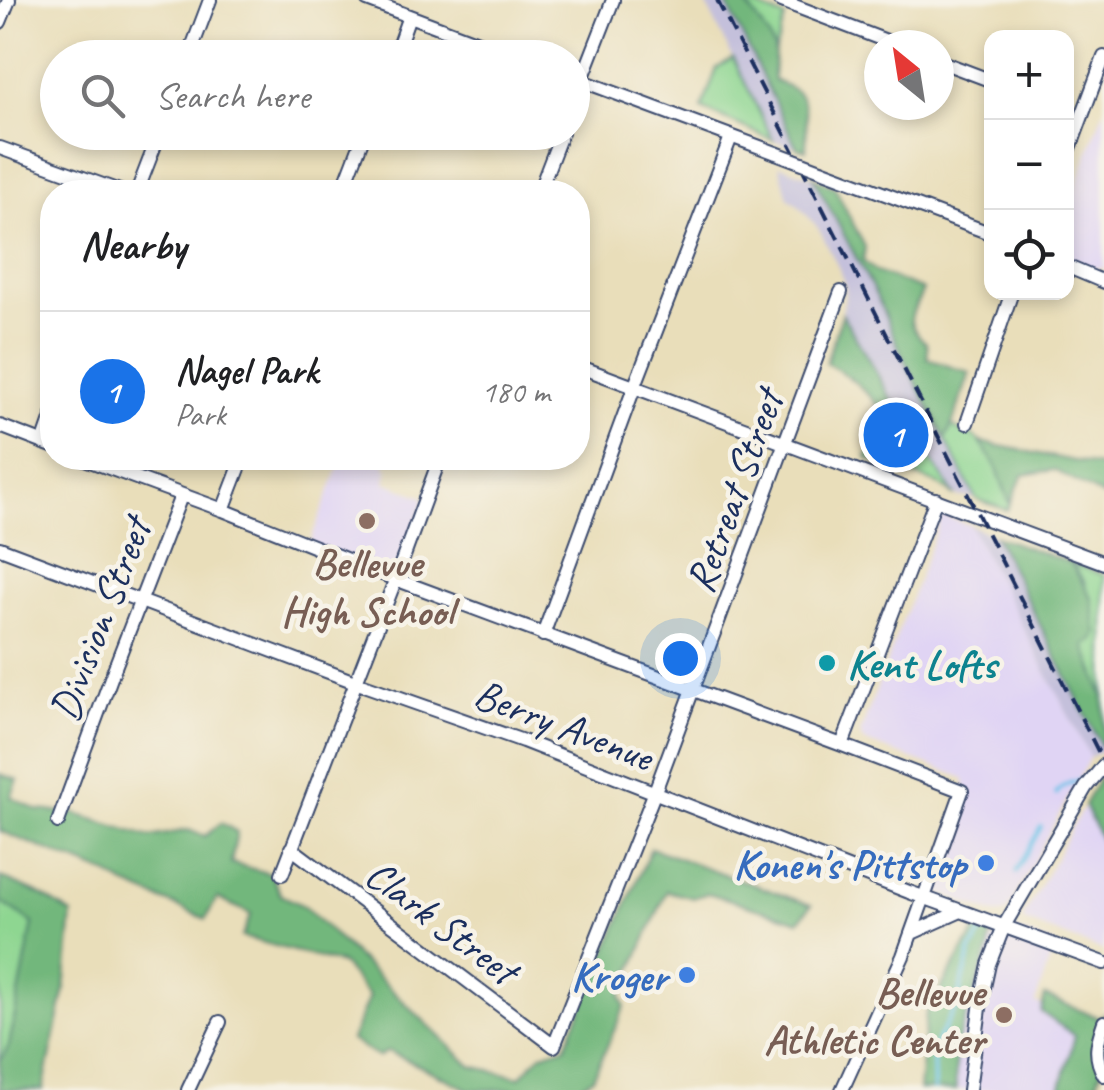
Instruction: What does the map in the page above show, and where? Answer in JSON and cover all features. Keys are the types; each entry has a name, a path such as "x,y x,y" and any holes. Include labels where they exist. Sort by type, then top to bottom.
{"street":[{"path":"0,22 8,0"},
{"path":"195,40 210,0"},
{"path":"367,0 473,40"},
{"path":"590,50 612,0"},
{"path":"778,0 864,33"},
{"path":"401,40 410,16"},
{"path":"1074,137 1104,57"},
{"path":"954,67 984,78"},
{"path":"590,84 984,231"},
{"path":"1074,112 1082,115"},
{"path":"543,635 731,137"},
{"path":"0,148 89,180"},
{"path":"142,180 153,150"},
{"path":"347,180 358,150"},
{"path":"544,180 555,150"},
{"path":"1074,269 1104,282"},
{"name":"Retreat Street","path":"554,1046 694,690 841,292"},
{"path":"967,423 1009,300"},
{"path":"590,371 1104,563"},
{"path":"0,426 40,441"},
{"path":"113,470 962,792 912,933 842,1090"},
{"path":"223,510 238,470"},
{"path":"282,874 436,470"},
{"name":"Division Street","path":"58,822 181,496"},
{"path":"842,745 936,499"},
{"name":"Berry Avenue","path":"1,553 140,599 1104,963"},
{"path":"969,1090 981,1001 989,964 1004,926 1100,769"},
{"name":"Clark Street","path":"291,848 554,1046"},
{"path":"912,933 961,910"},
{"path":"188,1090 220,1022"},
{"path":"1104,1022 1096,1053 1104,1074"}],"shaded area":[{"path":"704,0 725,0 797,148 773,140"},
{"path":"1104,109 1104,268 1089,269 1074,263 1074,192"},
{"path":"779,165 813,177 976,499 955,496 895,405 842,314 846,289 839,269 819,229 788,198"},
{"name":"Bellevue High School","path":"337,470 389,470 385,482 425,498 395,579 309,545"},
{"path":"942,516 970,525 1090,757 1006,913 1001,914 940,893 936,886 968,802 964,778 863,741 860,733"},
{"path":"970,525 995,536 1104,751 1090,757"},
{"path":"1084,805 1104,843 1098,874 1104,879 1104,951 1023,918"},
{"name":"Bellevue Athletic Center","path":"1004,926 1055,945 1035,1003 1102,1026 1077,1090 922,1090 961,980"}],"green space":[{"path":"725,0 744,1 771,41 774,80 797,92 804,104 806,150 797,148"},
{"path":"744,1 785,18 775,52 761,25"},
{"path":"733,58 773,140 702,109 717,68"},
{"path":"813,177 835,188 865,247 863,261 876,272 923,290 911,319 914,330 927,344 928,359 970,373 945,439 875,293"},
{"path":"842,314 895,405 884,413 858,385 826,363"},
{"path":"895,405 955,496 938,484 867,458 884,413"},
{"path":"952,426 974,437 987,450 1010,504 1007,510 976,499 945,439"},
{"path":"980,442 1104,467 1104,497 1054,470 1023,475 1010,504 996,466"},
{"path":"995,536 1071,563 1092,598 1097,634 1085,646 1104,698 1104,751"},
{"path":"1071,563 1104,575 1104,698 1085,646 1085,583"},
{"path":"0,774 18,780 11,797 37,810 73,813 150,837 188,830 205,836 221,823 237,832 231,863 271,874 281,895 304,906 471,1066 520,1077 541,1054 565,1047 651,848 811,905 799,921 708,893 693,898 667,891 621,995 625,1006 593,1078 574,1090 470,1090 388,1051 378,1057 351,1040 369,997 342,964 242,937 251,914 217,898 206,919 0,831"},
{"path":"1101,775 1104,781 1104,846 1084,805"},
{"path":"0,877 40,894 72,914 65,989 43,1090 0,1090 0,1062 9,1045 33,923 0,901"},
{"path":"0,897 57,917 0,1090"},
{"path":"977,928 991,932 989,951 955,1048 956,1090 919,1090 926,1013"},
{"path":"1045,996 1099,1018 1104,1014 1104,1063 1094,1090 1060,1090 1075,1036 1041,1012"}],"waterway":[{"path":"1056,794 1062,787 1085,780"},
{"path":"1016,872 1041,827"},
{"path":"934,1090 933,1048 956,1007 971,951 982,932"}],"railway":[{"path":"717,0 1104,763"}],"place":[{"name":"Nagel Park","path":"896,435"},
{"name":"Bellevue High School","path":"367,521"},
{"name":"Kent Lofts","path":"827,663"},
{"name":"Konen's Pittstop","path":"986,863"},
{"name":"Kroger","path":"687,975"},
{"name":"Bellevue Athletic Center","path":"1004,1015"}]}
